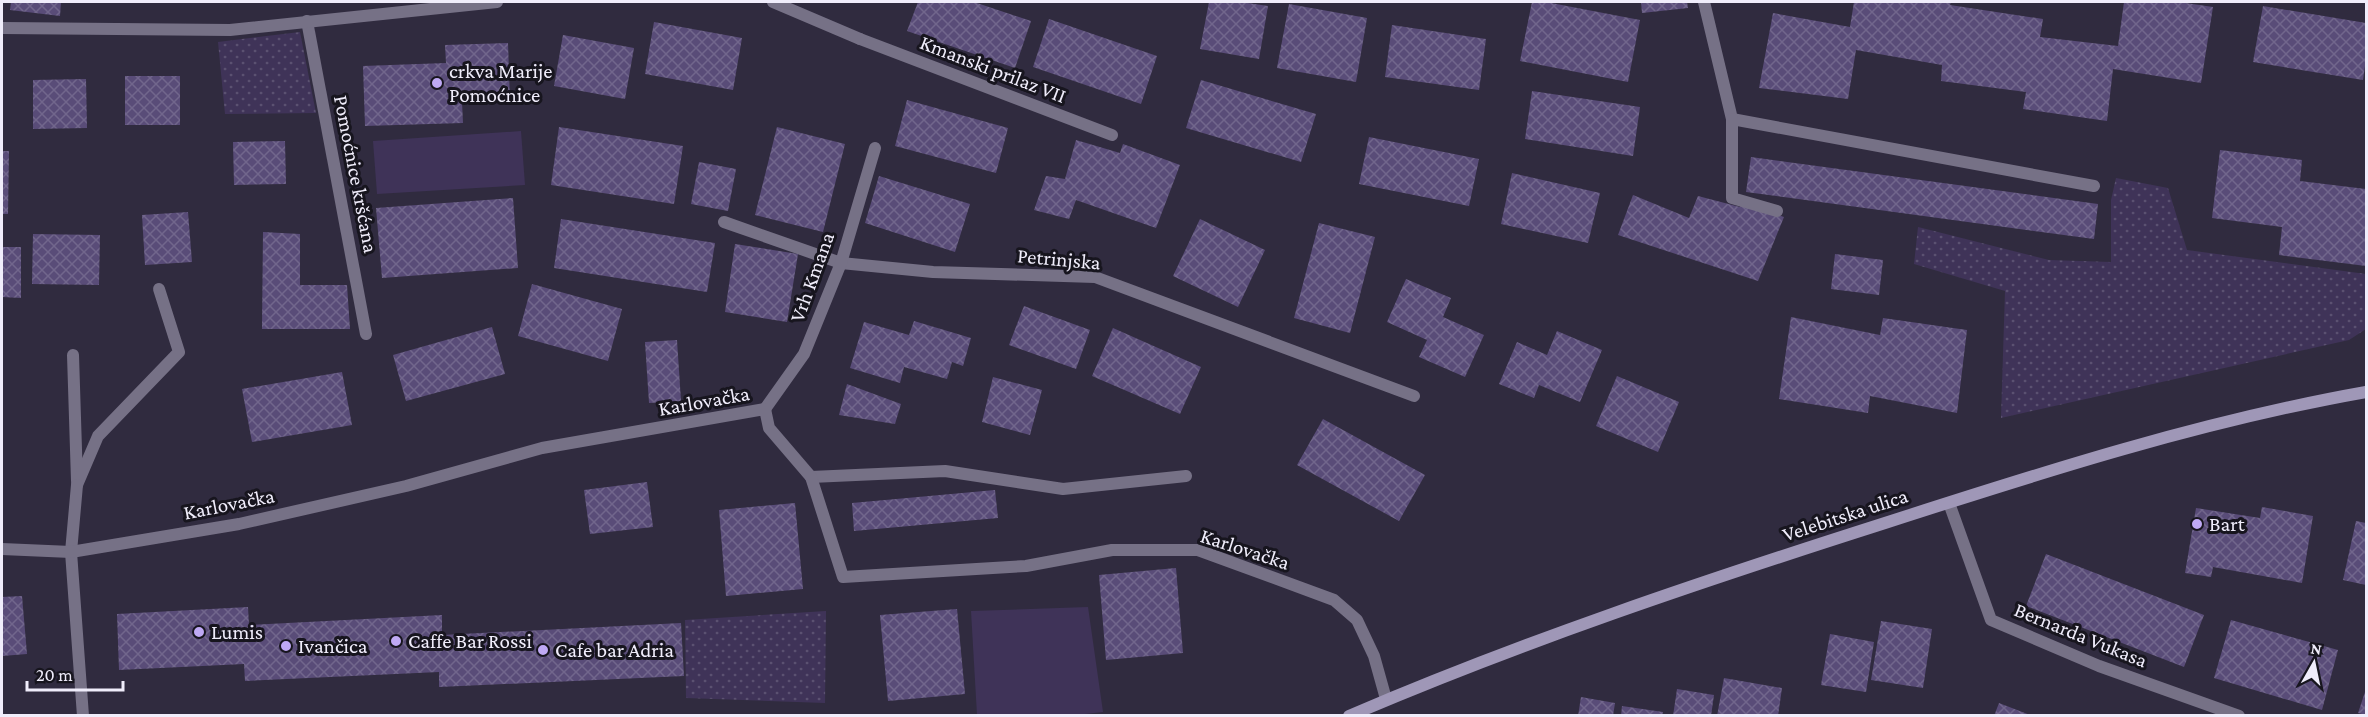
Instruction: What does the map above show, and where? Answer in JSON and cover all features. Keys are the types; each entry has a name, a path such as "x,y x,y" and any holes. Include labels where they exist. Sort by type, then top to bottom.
{"street":[{"path":"2,28 230,30 497,2"},
{"name":"Kmanski prilaz VII","path":"773,2 860,39 1112,135"},
{"path":"1704,2 1732,119 1732,198 1777,211"},
{"name":"Pomoćnice kršćana","path":"307,21 366,334"},
{"path":"1732,119 2094,186"},
{"name":"Vrh Kmana","path":"765,409 804,354 841,262 875,148"},
{"name":"Petrinjska","path":"724,222 841,262 933,272 1095,277 1414,396"},
{"path":"77,485 98,436 179,352 159,289"},
{"path":"73,355 77,485 71,552 83,716"},
{"name":"Velebitska ulica","path":"1349,716 1476,663 1606,615 1949,503 2172,436 2249,416 2367,392"},
{"name":"Karlovačka","path":"2,549 71,552 239,524 406,486 542,448 765,409 770,428 811,477 843,577 1026,566 1112,549 1198,550 1334,600 1357,620 1374,656 1386,699"},
{"path":"811,477 945,471 1063,489 1186,477"},
{"name":"Bernarda Vukasa","path":"1949,503 1991,620 2099,666 2239,716"}],"shaded area":[{"path":"300,32 316,113 225,114 218,42"},
{"path":"521,131 525,185 377,194 373,141"},
{"path":"2116,178 2168,188 2187,250 2366,274 2366,329 2349,340 2001,418 2005,291 1914,264 1918,227 2049,260 2111,262 2111,200"},
{"path":"1088,607 1103,712 1068,716 977,715 971,611"},
{"path":"826,611 825,703 686,698 685,620"}],"building":[{"path":"11,2 61,2 60,16 10,10"},
{"path":"918,2 974,2 1031,21 1015,68 907,31"},
{"path":"1209,2 1241,2 1268,6 1259,59 1200,49"},
{"path":"1532,2 1546,2 1640,20 1628,82 1520,61"},
{"path":"1641,2 1687,2 1688,8 1642,13"},
{"path":"1854,2 1951,2 1950,5 2043,19 2040,37 2118,46 2124,2 2179,2 2213,7 2201,83 2113,69 2107,121 2023,109 2026,92 1941,81 1942,65 1856,50 1848,99 1759,88 1773,13 1850,27"},
{"path":"1289,4 1367,18 1356,82 1277,68"},
{"path":"2263,6 2366,23 2366,59 2363,80 2253,62"},
{"path":"1049,19 1157,56 1141,104 1033,67"},
{"path":"654,22 742,38 733,90 645,74"},
{"path":"1392,25 1486,39 1479,90 1385,77"},
{"path":"563,35 634,48 625,99 554,86"},
{"name":"crkva Marije Pomoćnice","path":"508,43 510,100 462,102 463,123 365,126 363,66 446,63 445,45"},
{"path":"125,76 180,76 180,125 125,125"},
{"path":"86,79 87,128 33,129 33,80"},
{"path":"1201,80 1316,114 1301,162 1186,128"},
{"path":"1532,91 1640,107 1633,156 1525,139"},
{"path":"907,100 1008,128 996,173 895,146"},
{"path":"559,127 683,146 674,204 551,185"},
{"path":"777,127 845,144 823,232 755,215"},
{"path":"1369,137 1479,159 1469,206 1359,184"},
{"path":"1076,140 1120,153 1123,144 1180,165 1156,228 1076,200 1069,219 1034,210 1046,176 1065,179"},
{"path":"285,141 286,184 234,185 233,142"},
{"path":"2220,150 2302,160 2300,181 2366,189 2366,266 2279,255 2282,227 2212,218"},
{"path":"2,151 9,151 8,214 2,214"},
{"path":"1751,157 2098,204 2094,239 1746,192"},
{"path":"699,162 736,169 728,211 691,204"},
{"path":"1512,173 1600,193 1588,243 1501,224"},
{"path":"879,176 970,204 955,252 865,223"},
{"path":"1633,195 1689,218 1698,196 1740,207 1741,203 1784,217 1758,281 1618,235"},
{"path":"513,198 518,268 382,278 376,208"},
{"path":"188,212 192,262 145,265 142,215"},
{"path":"561,219 715,243 707,292 554,268"},
{"path":"1200,219 1265,250 1238,307 1173,276"},
{"path":"1319,223 1375,237 1350,333 1294,318"},
{"path":"263,232 300,234 300,285 347,285 350,329 262,329"},
{"path":"33,234 100,235 99,285 32,284"},
{"path":"735,244 798,254 787,322 725,312"},
{"path":"2,247 21,247 21,298 2,297"},
{"path":"1835,254 1883,260 1879,295 1831,289"},
{"path":"1406,279 1451,298 1443,317 1484,335 1465,377 1419,357 1427,340 1387,322"},
{"path":"532,284 622,309 608,361 518,336"},
{"path":"1024,306 1090,330 1076,369 1009,345"},
{"path":"1791,317 1880,335 1883,318 1967,330 1957,413 1870,396 1868,413 1779,399"},
{"path":"914,321 971,338 963,366 952,362 947,379 904,367 900,383 850,368 864,322 909,335"},
{"path":"492,327 505,374 406,401 393,355"},
{"path":"1113,328 1201,367 1180,414 1092,376"},
{"path":"1557,331 1602,350 1580,402 1539,385 1534,398 1499,384 1517,342 1547,355"},
{"path":"677,340 681,401 649,403 645,342"},
{"path":"342,372 352,425 252,442 242,389"},
{"path":"1617,376 1679,402 1658,452 1596,426"},
{"path":"993,377 1042,390 1030,435 982,422"},
{"path":"847,384 901,404 895,424 839,415"},
{"path":"1323,419 1425,475 1399,521 1297,465"},
{"path":"647,482 653,527 590,534 584,490"},
{"path":"995,490 998,518 854,531 852,503"},
{"path":"795,503 803,589 726,596 719,510"},
{"path":"2262,507 2313,516 2302,583 2213,567 2211,577 2185,573 2196,508 2260,518"},
{"path":"2356,521 2366,523 2366,585 2343,580"},
{"path":"2046,554 2204,615 2184,667 2026,606"},
{"path":"1176,568 1183,653 1106,660 1099,575"},
{"path":"22,596 27,654 2,656 2,597"},
{"path":"248,607 249,625 442,615 442,635 681,623 684,676 439,687 439,672 245,681 244,664 119,670 117,614"},
{"path":"957,609 965,694 888,701 880,615"},
{"path":"2231,620 2338,650 2322,710 2214,678"},
{"path":"1881,621 1932,629 1923,688 1871,680"},
{"path":"1830,634 1874,642 1866,692 1821,685"},
{"path":"1724,678 1782,688 1778,716 1717,716"},
{"path":"1677,689 1714,695 1711,716 1673,716"},
{"path":"2366,689 2366,715 2358,713"},
{"path":"1581,697 1615,703 1613,716 1578,716"},
{"path":"1999,703 2030,715 2030,716 1994,716"},
{"path":"1622,706 1663,712 1662,716 1621,716"}],"place":[{"name":"crkva Marije Pomoćnice","path":"437,83"},
{"name":"Bart","path":"2197,524"},
{"name":"Lumis","path":"199,632"},
{"name":"Caffe Bar Rossi","path":"396,641"},
{"name":"Ivančica","path":"286,646"},
{"name":"Cafe bar Adria","path":"543,650"}]}
